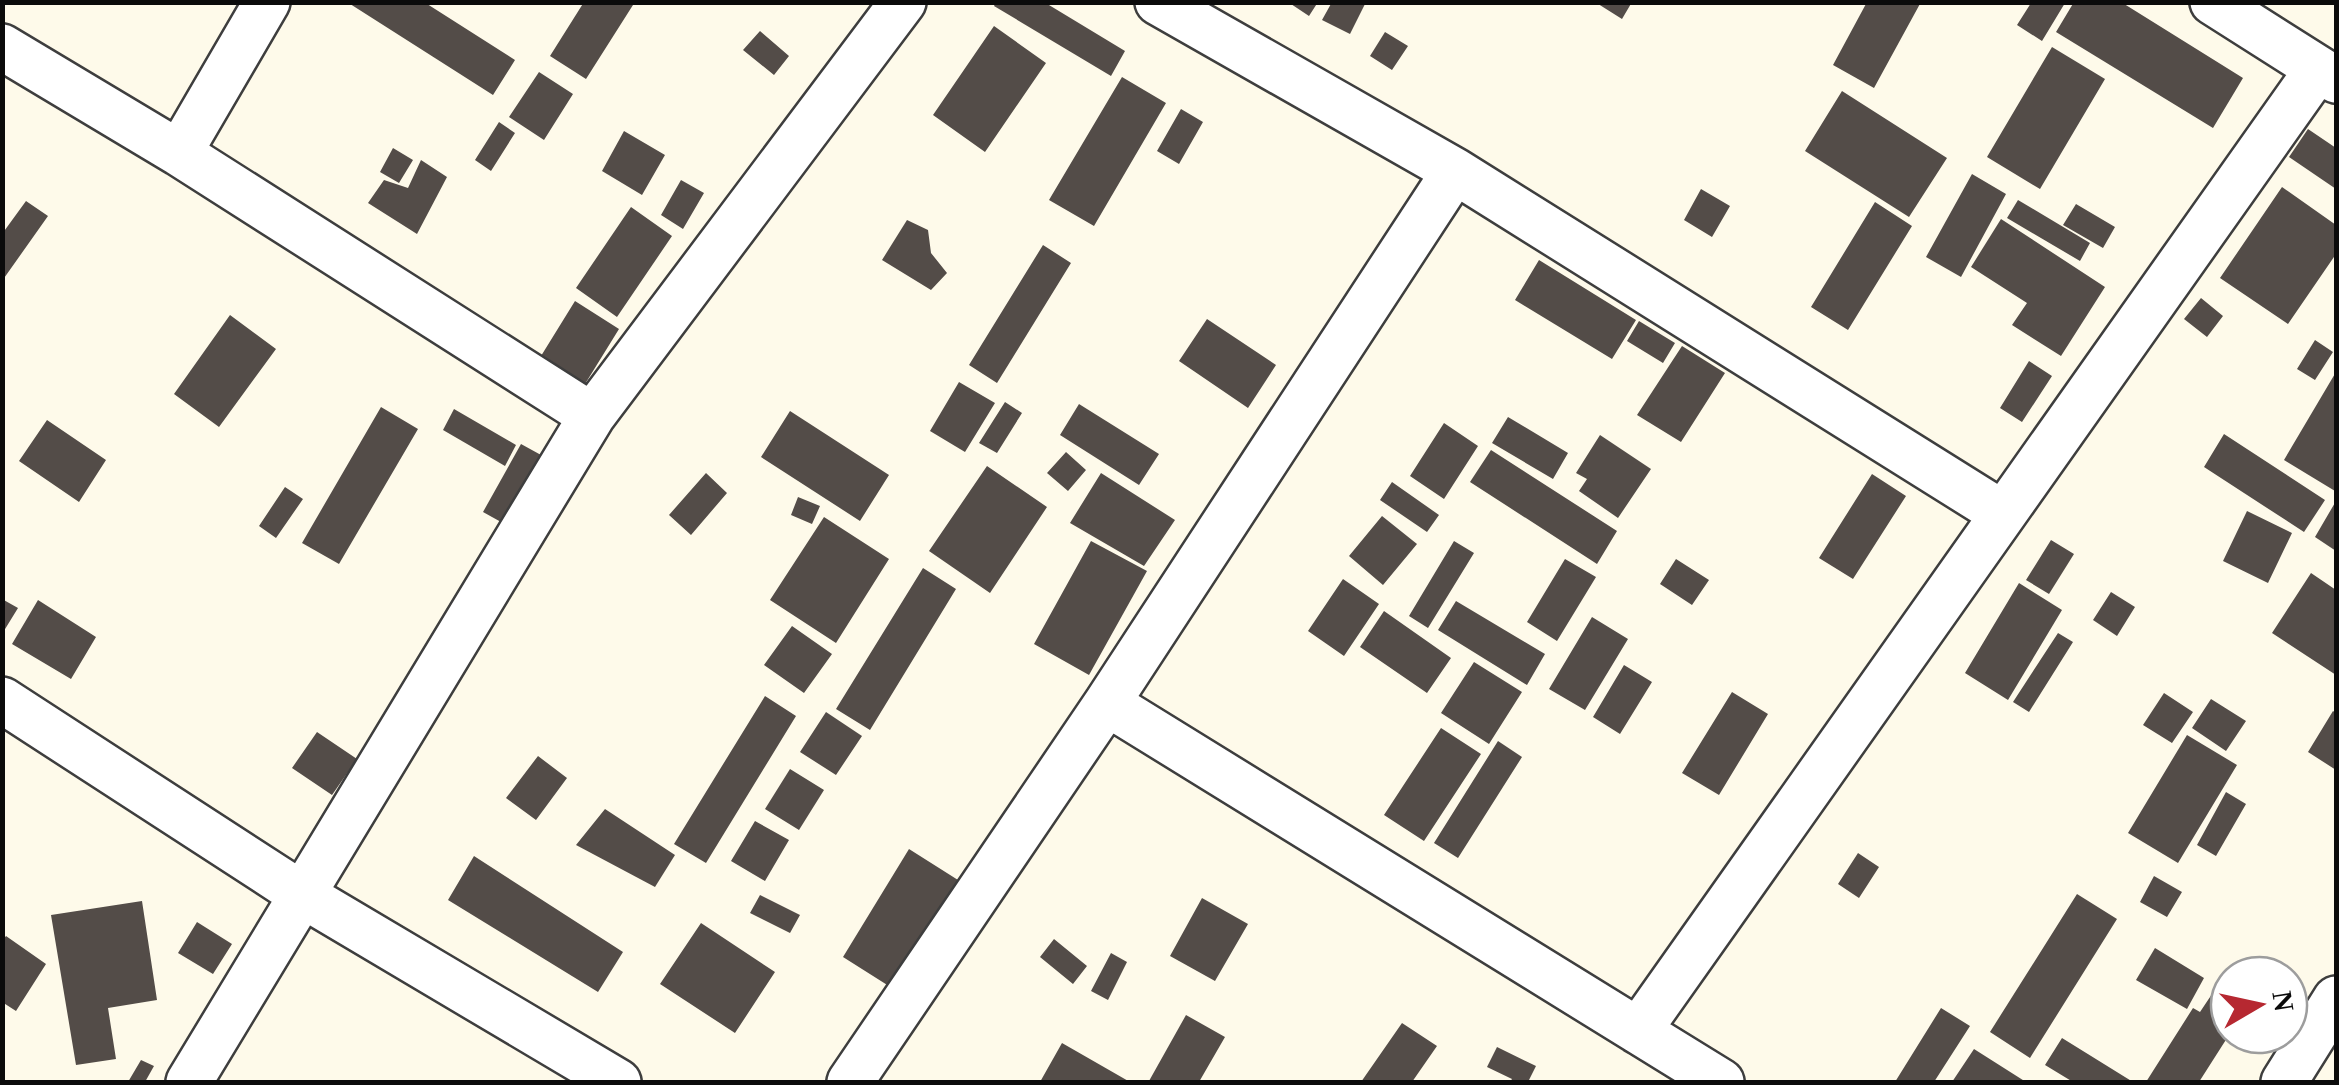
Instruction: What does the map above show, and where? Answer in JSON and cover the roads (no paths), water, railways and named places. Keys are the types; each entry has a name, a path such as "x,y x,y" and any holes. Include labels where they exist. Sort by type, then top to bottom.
{"street":[{"path":"179,153 268,2"},
{"path":"190,1082 592,416 902,2"},
{"path":"1158,2 1455,170 2003,514"},
{"path":"1638,1031 2003,514 2328,75 2213,2"},
{"path":"2,47 179,153 592,416"},
{"path":"850,1082 1107,703 1455,170"},
{"path":"2,700 301,894 618,1082"},
{"path":"1107,703 1721,1082"},
{"path":"2284,1082 2336,1000"}]}
